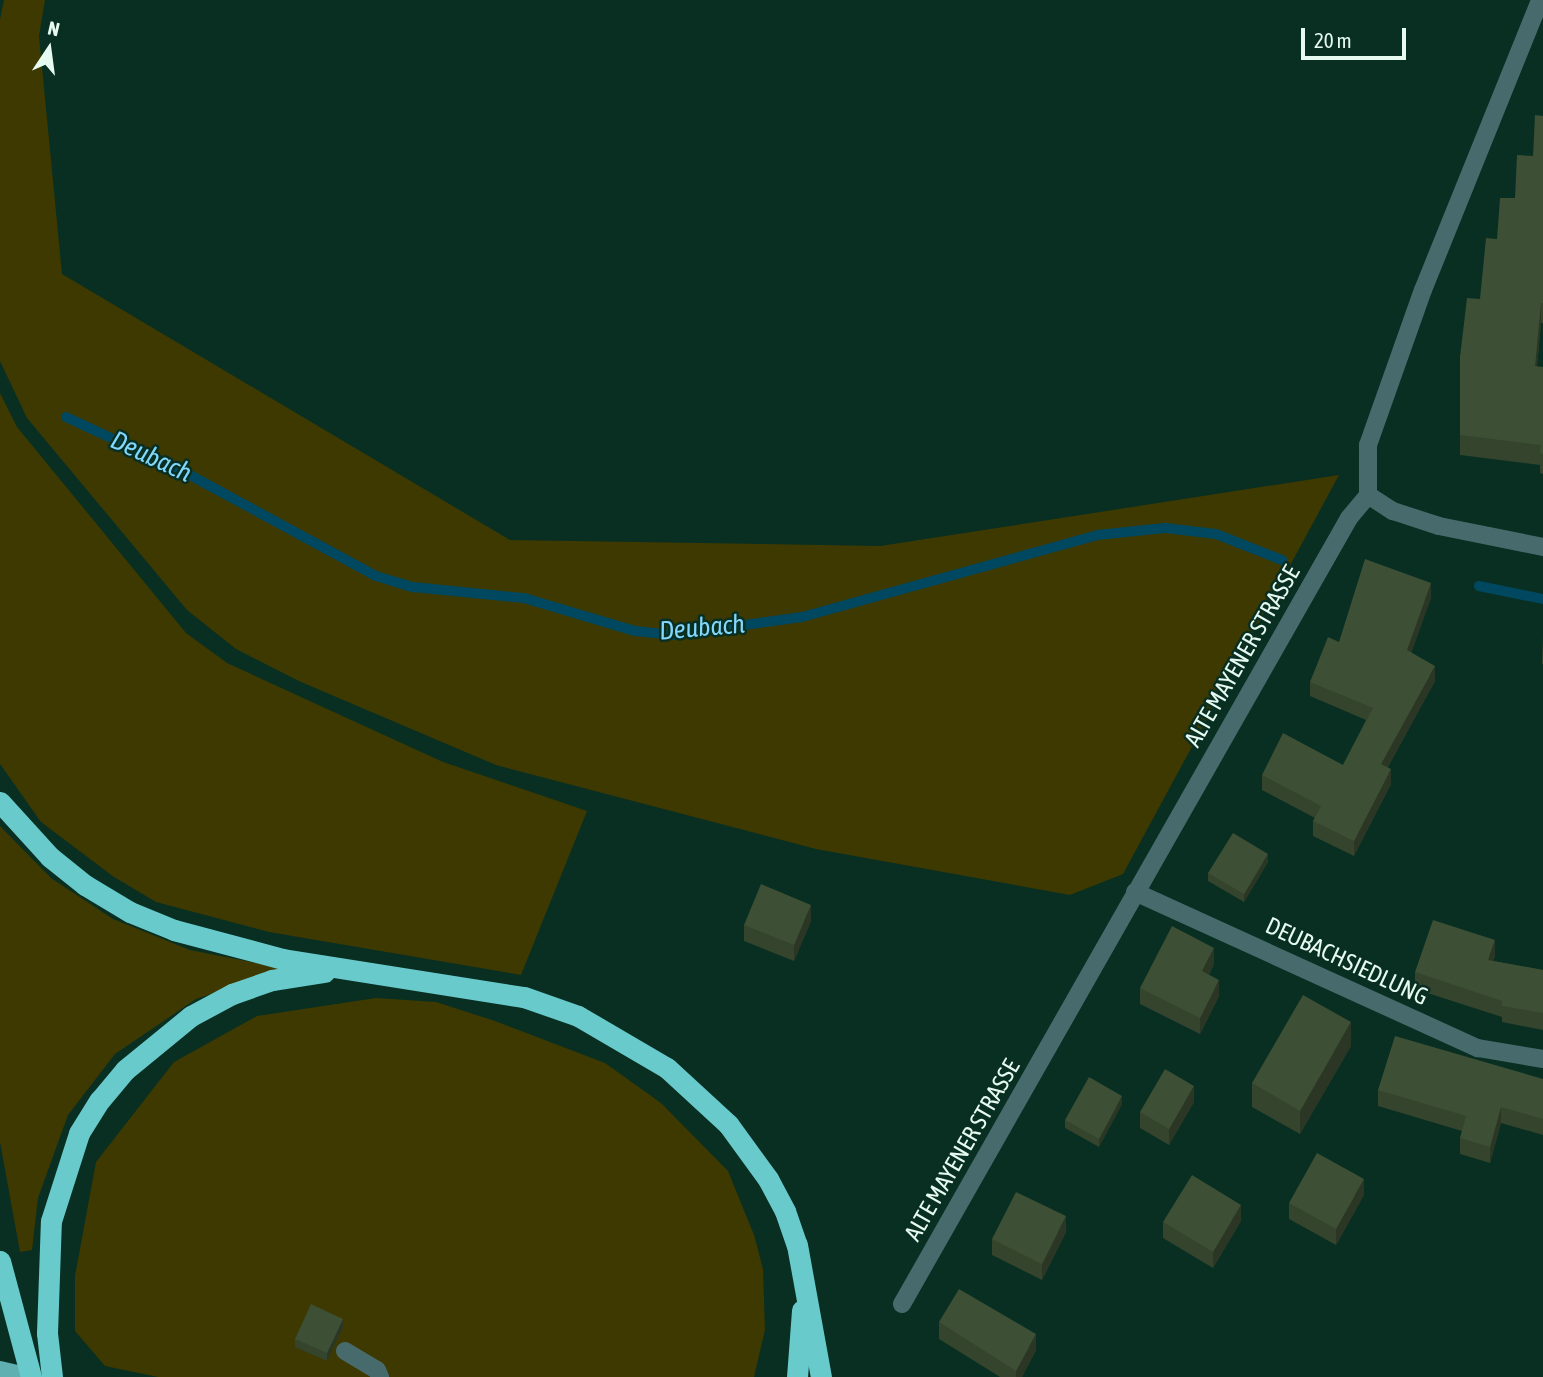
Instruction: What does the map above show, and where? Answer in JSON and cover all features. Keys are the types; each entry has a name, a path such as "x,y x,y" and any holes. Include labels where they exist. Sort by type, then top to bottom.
{"highway":[{"path":"0,802 50,857 130,912 230,946 361,972 524,997 578,1016 667,1068 728,1124 768,1179 785,1211 805,1280 821,1377"},
{"path":"52,1377 47,1261 62,1176 79,1133 100,1100 135,1062 191,1016 232,994 317,972 361,972"},
{"path":"0,1261 31,1377"},
{"path":"797,1377 805,1280"}],"main road":[{"path":"0,1370 31,1377"}],"street":[{"path":"1540,0 1423,290 1368,445 1368,495 1393,512 1439,526 1543,547"},
{"name":"ALTE MAYENER STRASSE","path":"902,1304 1349,518 1368,495"},
{"name":"DEUBACHSIEDLUNG","path":"1135,892 1478,1048 1543,1059"},
{"path":"345,1351 377,1370 380,1377"}],"shaded area":[{"path":"4,0 45,0 39,36 62,274 510,540 880,546 1339,475 1123,874 1070,895 816,849 496,765 301,682 236,649 187,610 27,418 0,361 0,19"},
{"path":"0,393 17,427 186,633 227,663 443,762 587,811 521,975 269,932 156,902 114,877 41,822 0,764"},
{"path":"0,826 51,878 113,919 190,950 286,969 196,999 115,1054 68,1115 38,1198 32,1250 20,1252 0,1142"},
{"path":"376,998 436,1002 492,1020 605,1063 661,1103 728,1171 754,1235 763,1269 765,1330 754,1377 158,1377 105,1366 75,1331 75,1276 96,1162 174,1062 257,1016"}],"building":[{"path":"1535,115 1543,116 1543,303 1535,366 1543,367 1543,454 1540,453 1541,445 1460,435 1460,357 1467,298 1480,299 1486,238 1497,239 1500,198 1515,198 1517,155 1533,156"},
{"path":"1365,559 1431,583 1407,650 1435,666 1381,764 1391,769 1354,841 1313,821 1321,806 1262,775 1283,733 1343,765 1373,708 1310,682 1328,637 1339,642"},
{"path":"1233,833 1268,854 1244,894 1208,873"},
{"path":"761,884 811,905 794,945 744,925"},
{"path":"1433,920 1495,940 1488,960 1543,970 1543,1013 1502,1006 1502,1001 1415,972"},
{"path":"1172,926 1214,948 1202,971 1219,980 1200,1018 1140,988"},
{"path":"1303,995 1351,1022 1300,1111 1252,1083"},
{"path":"1395,1036 1543,1079 1543,1119 1501,1107 1490,1147 1460,1138 1466,1116 1378,1090"},
{"path":"1165,1069 1194,1086 1169,1129 1140,1112"},
{"path":"1089,1077 1122,1096 1099,1139 1065,1120"},
{"path":"1317,1153 1364,1179 1336,1229 1289,1203"},
{"path":"1192,1175 1241,1205 1213,1252 1163,1222"},
{"path":"1016,1192 1066,1216 1042,1264 992,1239"},
{"path":"959,1289 1036,1334 1016,1371 939,1322"},
{"path":"311,1304 343,1319 327,1353 295,1339"}],"waterway":[{"name":"Deubach","path":"66,417 188,474 376,576 413,587 524,598 635,631 672,635 802,617 1097,535 1165,528 1216,534 1282,560"},
{"name":"Deubach","path":"1479,586 1543,599"}]}
